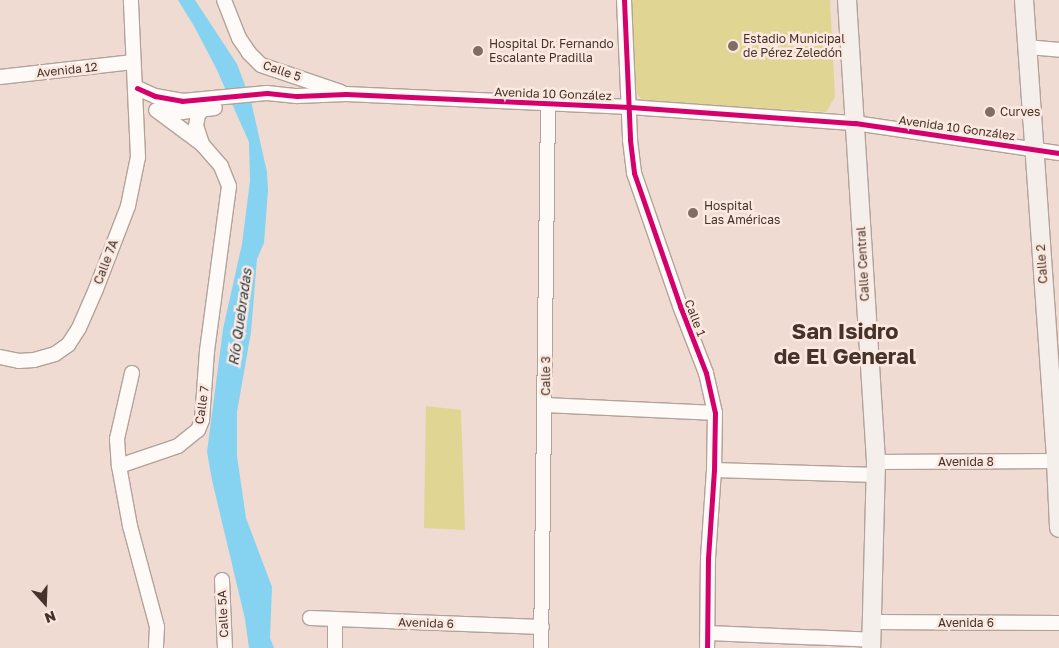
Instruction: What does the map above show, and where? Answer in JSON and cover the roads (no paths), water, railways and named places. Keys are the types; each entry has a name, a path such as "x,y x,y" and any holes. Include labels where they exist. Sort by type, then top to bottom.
{"main road":[{"name":"Calle Central","path":"847,0 876,469 872,644"},
{"name":"Calle 2","path":"1024,0 1034,150 1052,311 1059,528"}],"street":[{"path":"131,0 133,62 137,103"},
{"name":"Calle 5","path":"224,0 240,38 249,53 261,65 346,94"},
{"name":"Calle 1","path":"624,0 630,140 634,173 680,306 706,373 715,413 714,470 708,558 708,648"},
{"path":"1027,47 1059,50"},
{"name":"Avenida 12","path":"0,78 133,62"},
{"name":"Avenida 10 González","path":"137,88 155,96 210,105"},
{"name":"Avenida 10 González","path":"137,103 156,110 174,113 210,105 268,98 346,94 630,107 854,123 1059,153"},
{"name":"Calle 7A","path":"0,357 19,361 34,360 56,354 68,346 79,328 128,206 136,175 138,157 137,103"},
{"name":"Calle 3","path":"541,648 546,405 548,104"},
{"name":"Calle 7","path":"202,144 196,126 198,115 210,105"},
{"name":"Calle 7","path":"119,466 178,446 198,430 202,420 207,351 229,186 221,166 202,144 156,110"},
{"path":"132,373 117,439 119,466 130,526 157,627 156,648"},
{"path":"546,405 715,413"},
{"name":"Avenida 8","path":"714,470 876,469 1056,461"},
{"name":"Calle 5A","path":"222,580 225,648"},
{"name":"Avenida 6","path":"310,618 542,627"},
{"path":"335,619 335,648"},
{"name":"Avenida 6","path":"873,622 1059,624"},
{"path":"708,633 872,644"}],"water":[{"name":"Río Quebradas","path":"178,0 195,0 237,64 251,101 267,172 268,191 264,243 257,259 251,332 237,412 237,456 246,518 272,587 270,638 274,648 249,648 245,619 207,452 223,329 242,244 250,181 249,142 216,68"}],"place":[{"name":"Estadio Municipal de Pérez Zeledón","path":"733,46"},
{"name":"Hospital Dr. Fernando Escalante Pradilla","path":"478,51"},
{"name":"Curves","path":"990,112"},
{"name":"Hospital Las Américas","path":"693,213"}],"district":[{"name":"San Isidro de El General","path":"845,342"}]}
